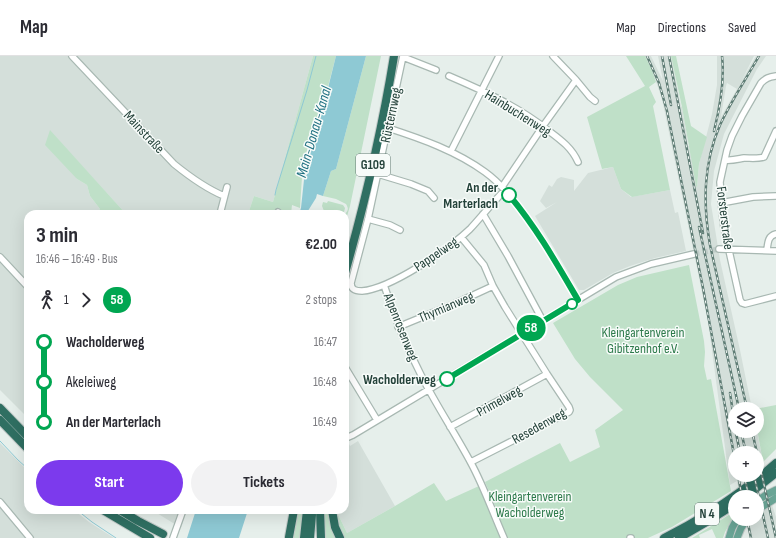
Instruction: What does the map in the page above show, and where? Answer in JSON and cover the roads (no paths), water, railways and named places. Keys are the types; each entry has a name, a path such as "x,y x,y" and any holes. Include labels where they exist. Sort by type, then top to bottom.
{"highway":[{"name":"G109","path":"349,238 377,121 388,56"},
{"name":"G109","path":"349,259 372,170 394,56"},
{"path":"0,408 24,433"},
{"path":"0,420 24,446"},
{"name":"N 4","path":"664,538 715,509 748,486 776,463"},
{"path":"754,490 776,473"},
{"name":"N 4","path":"679,538 728,508"},
{"path":"110,514 150,538"},
{"path":"127,514 163,534"},
{"path":"289,537 293,514"},
{"path":"304,538 307,514"},
{"path":"310,538 312,514"},
{"path":"317,538 319,514"},
{"path":"320,514 321,538"},
{"path":"333,514 335,527 340,538"}],"main road":[{"path":"764,496 776,490"},
{"path":"764,506 776,498"},
{"path":"729,538 734,526"},
{"path":"737,538 743,526"}],"street":[{"name":"Mainstraße","path":"72,56 174,164 191,178 214,192 224,196"},
{"path":"403,56 436,70"},
{"name":"Rüsternweg","path":"352,288 351,283 368,219 403,56"},
{"path":"450,151 499,56"},
{"path":"552,56 576,80 590,98 595,101"},
{"name":"Hainbuchenweg","path":"449,76 482,90 516,108 543,126 565,144 578,162"},
{"name":"Forsterstraße","path":"776,76 769,77 761,83 742,116 727,150 720,182 721,203 727,243 740,300 744,304 776,296"},
{"name":"Pappelweg","path":"352,288 355,290 368,290 384,285 422,265 461,236 483,214 503,189 543,126 576,80"},
{"path":"388,128 450,151 486,172 522,210 547,247 578,300"},
{"path":"724,160 730,161 744,158 764,157 776,131"},
{"path":"378,174 428,191 434,198"},
{"path":"221,210 227,187"},
{"path":"721,203 753,197 776,196"},
{"path":"483,214 508,256 543,321"},
{"path":"368,219 390,225 400,230"},
{"path":"767,250 770,237 776,234"},
{"name":"Resedenweg","path":"461,236 484,265 493,286 505,307 570,410 569,412 471,462"},
{"path":"719,249 776,250"},
{"path":"349,437 616,277 651,264 694,254"},
{"path":"0,256 24,283"},
{"name":"Alpenrosenweg","path":"384,285 398,327 429,390"},
{"name":"Thymianweg","path":"398,327 493,286"},
{"path":"349,374 377,420"},
{"name":"Primelweg","path":"450,427 547,374"},
{"path":"429,390 471,462 504,538"},
{"path":"0,502 30,538"},
{"path":"173,538 182,514"}],"water":[{"path":"336,56 366,56 336,169 331,171 323,196 317,194 308,210 300,210 306,161 327,92"},
{"path":"195,514 247,514 239,538 187,538"}],"waterway":[{"path":"275,195 316,56"},
{"path":"0,441 24,465"},
{"path":"82,514 116,538"}],"tunnel":[{"path":"694,254 719,249"}],"railway":[{"path":"647,56 659,83 667,111 703,288 732,446"},
{"path":"662,56 671,105"},
{"path":"669,56 703,233"},
{"path":"714,131 721,94 723,75 722,56"},
{"path":"745,402 710,245 706,214 706,184 710,154 720,125 759,56"},
{"path":"699,227 737,402"},
{"path":"730,393 731,402"},
{"path":"737,438 739,446"},
{"path":"743,438 744,446"},
{"path":"754,438 776,538"},
{"path":"739,482 741,490"},
{"path":"746,482 747,490"},
{"path":"756,482 768,538"},
{"path":"748,526 751,538"}],"place":[{"name":"An der Marterlach","path":"509,195"},
{"name":"Wacholderweg","path":"447,379"}],"water label":[{"name":"Main-Donau-Kanal","path":"314,132"}],"park label":[{"name":"Kleingartenverein Gibitzenhof e.V.","path":"643,340"},
{"name":"Kleingartenverein Wacholderweg","path":"530,504"}]}
